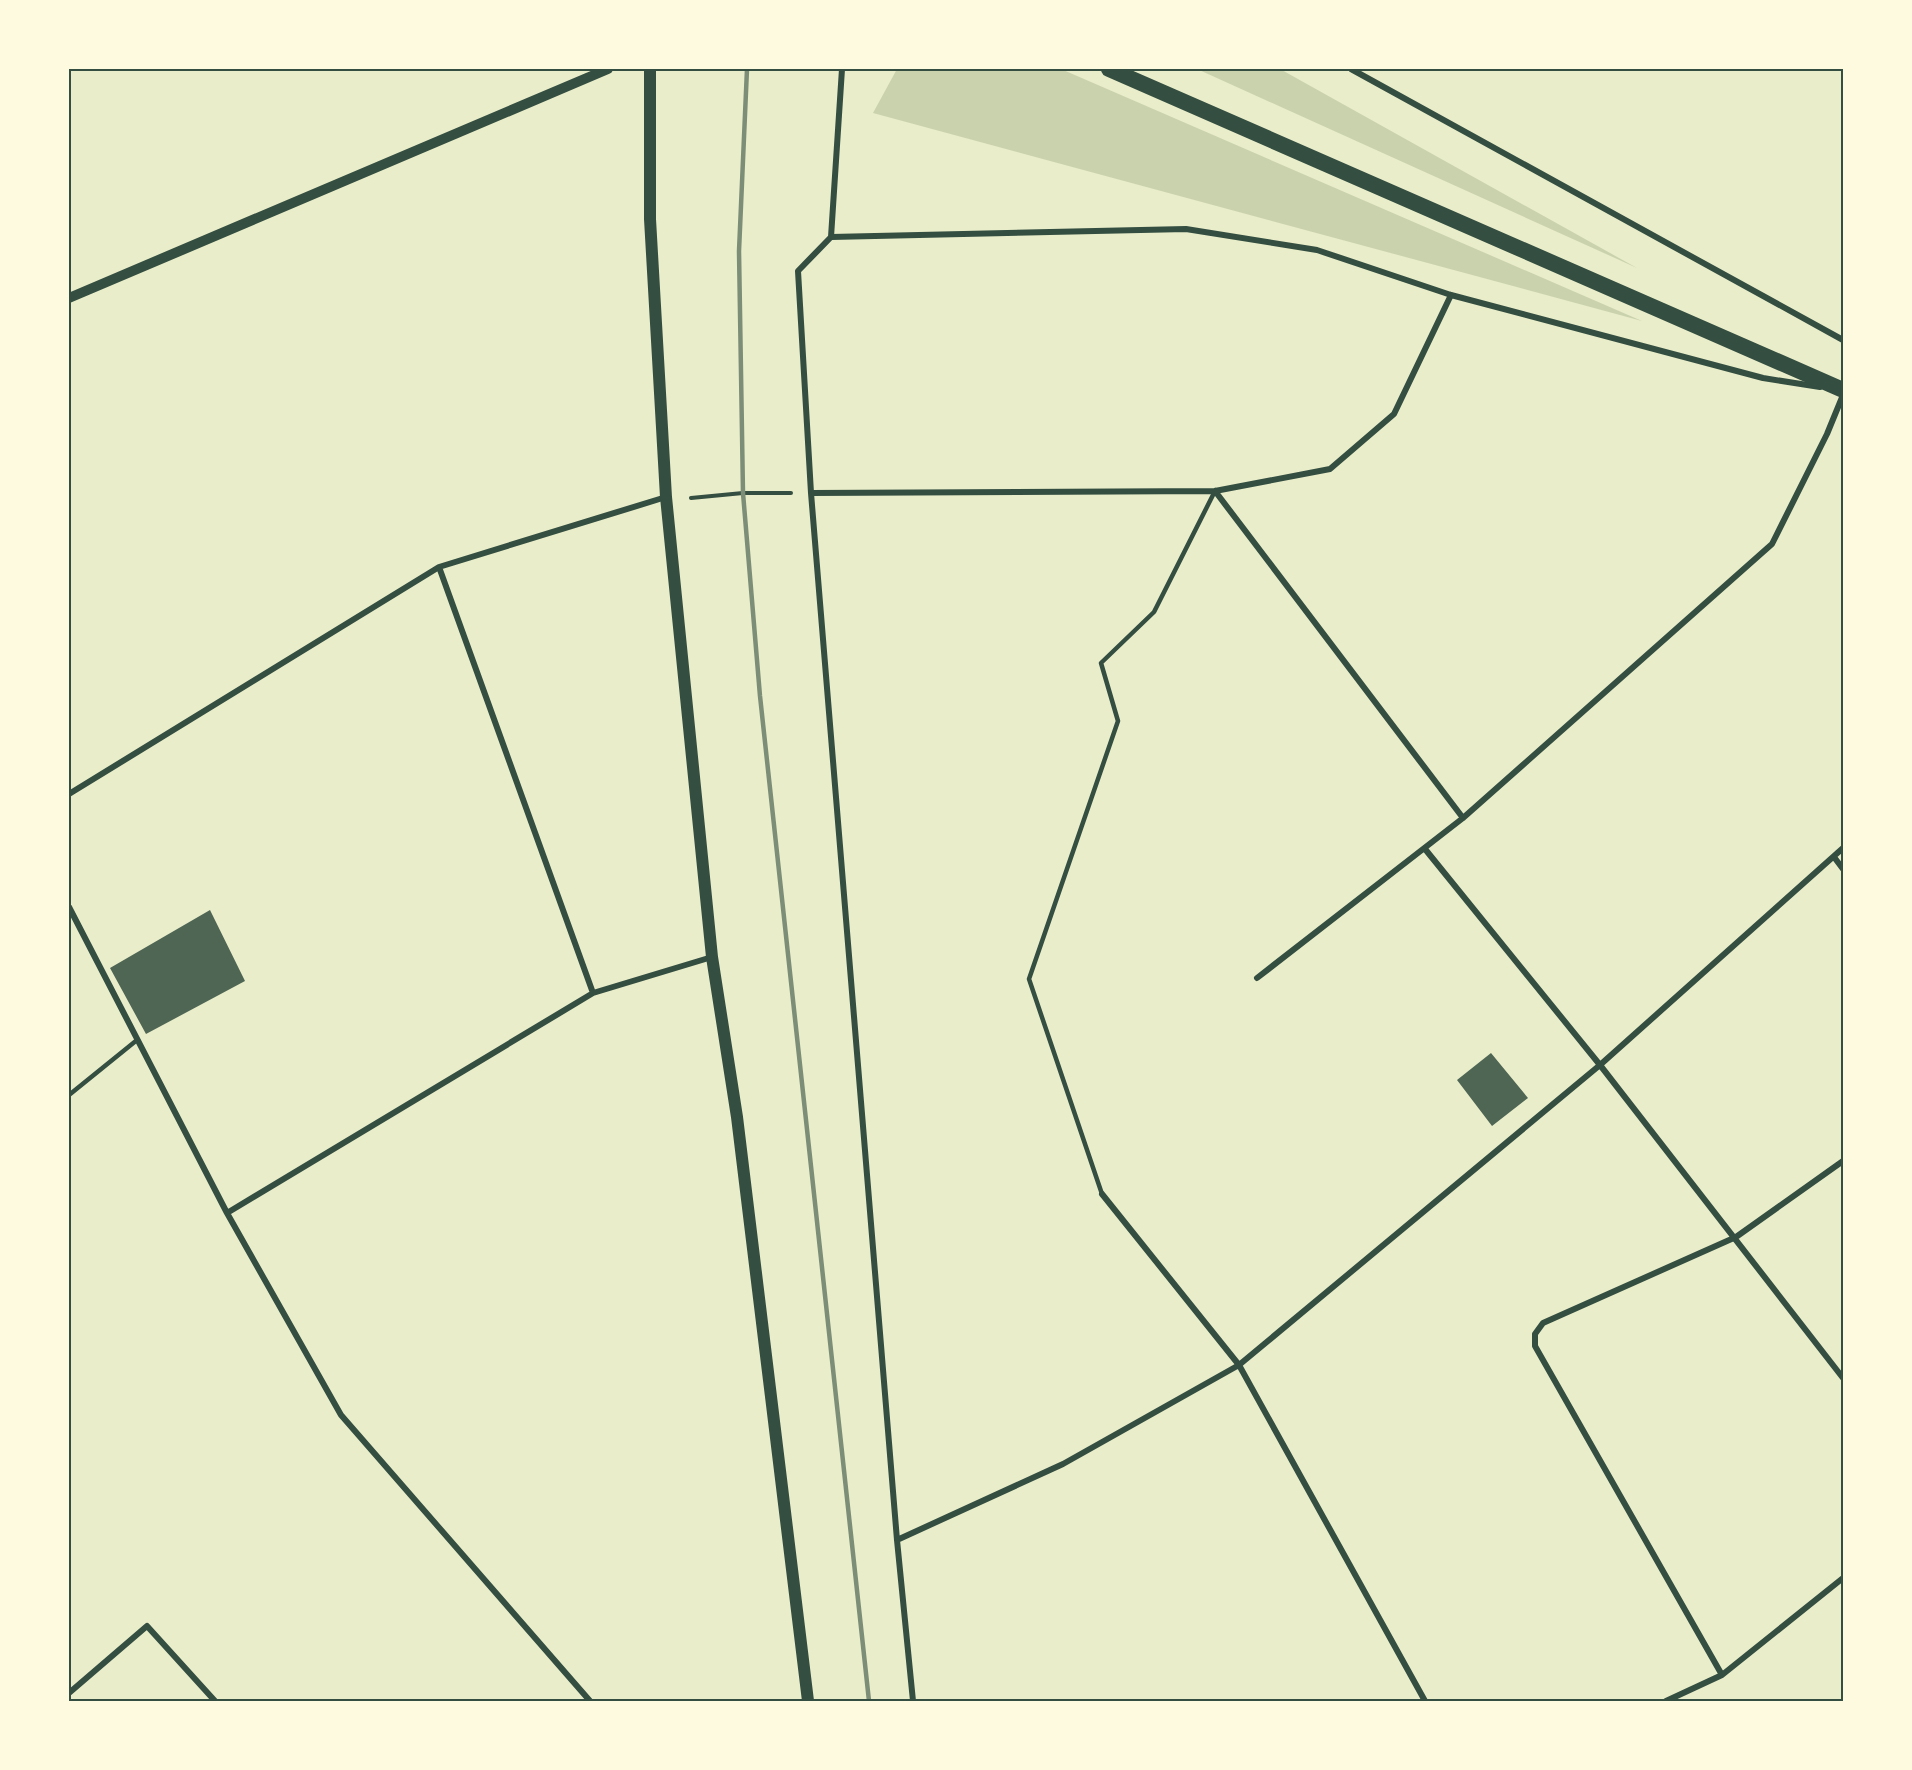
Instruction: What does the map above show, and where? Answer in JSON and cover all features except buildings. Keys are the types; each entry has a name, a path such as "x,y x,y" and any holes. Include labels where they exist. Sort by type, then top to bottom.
{"highway":[{"path":"1109,69 1843,390"}],"main road":[{"path":"650,69 651,219 666,497 712,957 737,1117 808,1701"}],"street":[{"path":"69,298 608,69"},
{"path":"842,69 831,237 798,271 811,493 897,1540 913,1701"},
{"path":"1352,69 1843,340"},
{"path":"831,237 1186,229 1317,250 1450,295 1763,378 1843,390"},
{"path":"811,493 1215,491 1330,469 1394,414 1450,295"},
{"path":"1257,978 1463,818 1772,544 1827,434 1843,395"},
{"path":"1215,491 1463,818"},
{"path":"69,794 439,567 666,497"},
{"path":"439,567 520,798 593,993"},
{"path":"897,1540 1063,1464 1239,1365 1600,1065 1843,848"},
{"path":"1425,849 1736,1237 1843,1378"},
{"path":"1834,856 1843,868"},
{"path":"69,908 227,1213 341,1415 590,1701"},
{"path":"227,1213 593,993 712,957"},
{"path":"1722,1675 1535,1346 1535,1334 1543,1323 1736,1237 1843,1161"},
{"path":"1102,1194 1239,1365 1425,1701"},
{"path":"1666,1701 1722,1675 1843,1578"},
{"path":"69,1693 147,1626 215,1701"}],"lane":[{"path":"1102,1194 1029,979 1119,721 1101,663 1154,612 1215,491"},
{"path":"69,1095 137,1040"}],"path":[{"path":"666,497 811,493"}],"green space":[{"path":"897,69 1061,69 1642,321 873,113"},
{"path":"1197,69 1280,69 1637,268"}],"railway":[{"path":"747,69 739,251 743,493 760,696 869,1701"}]}
